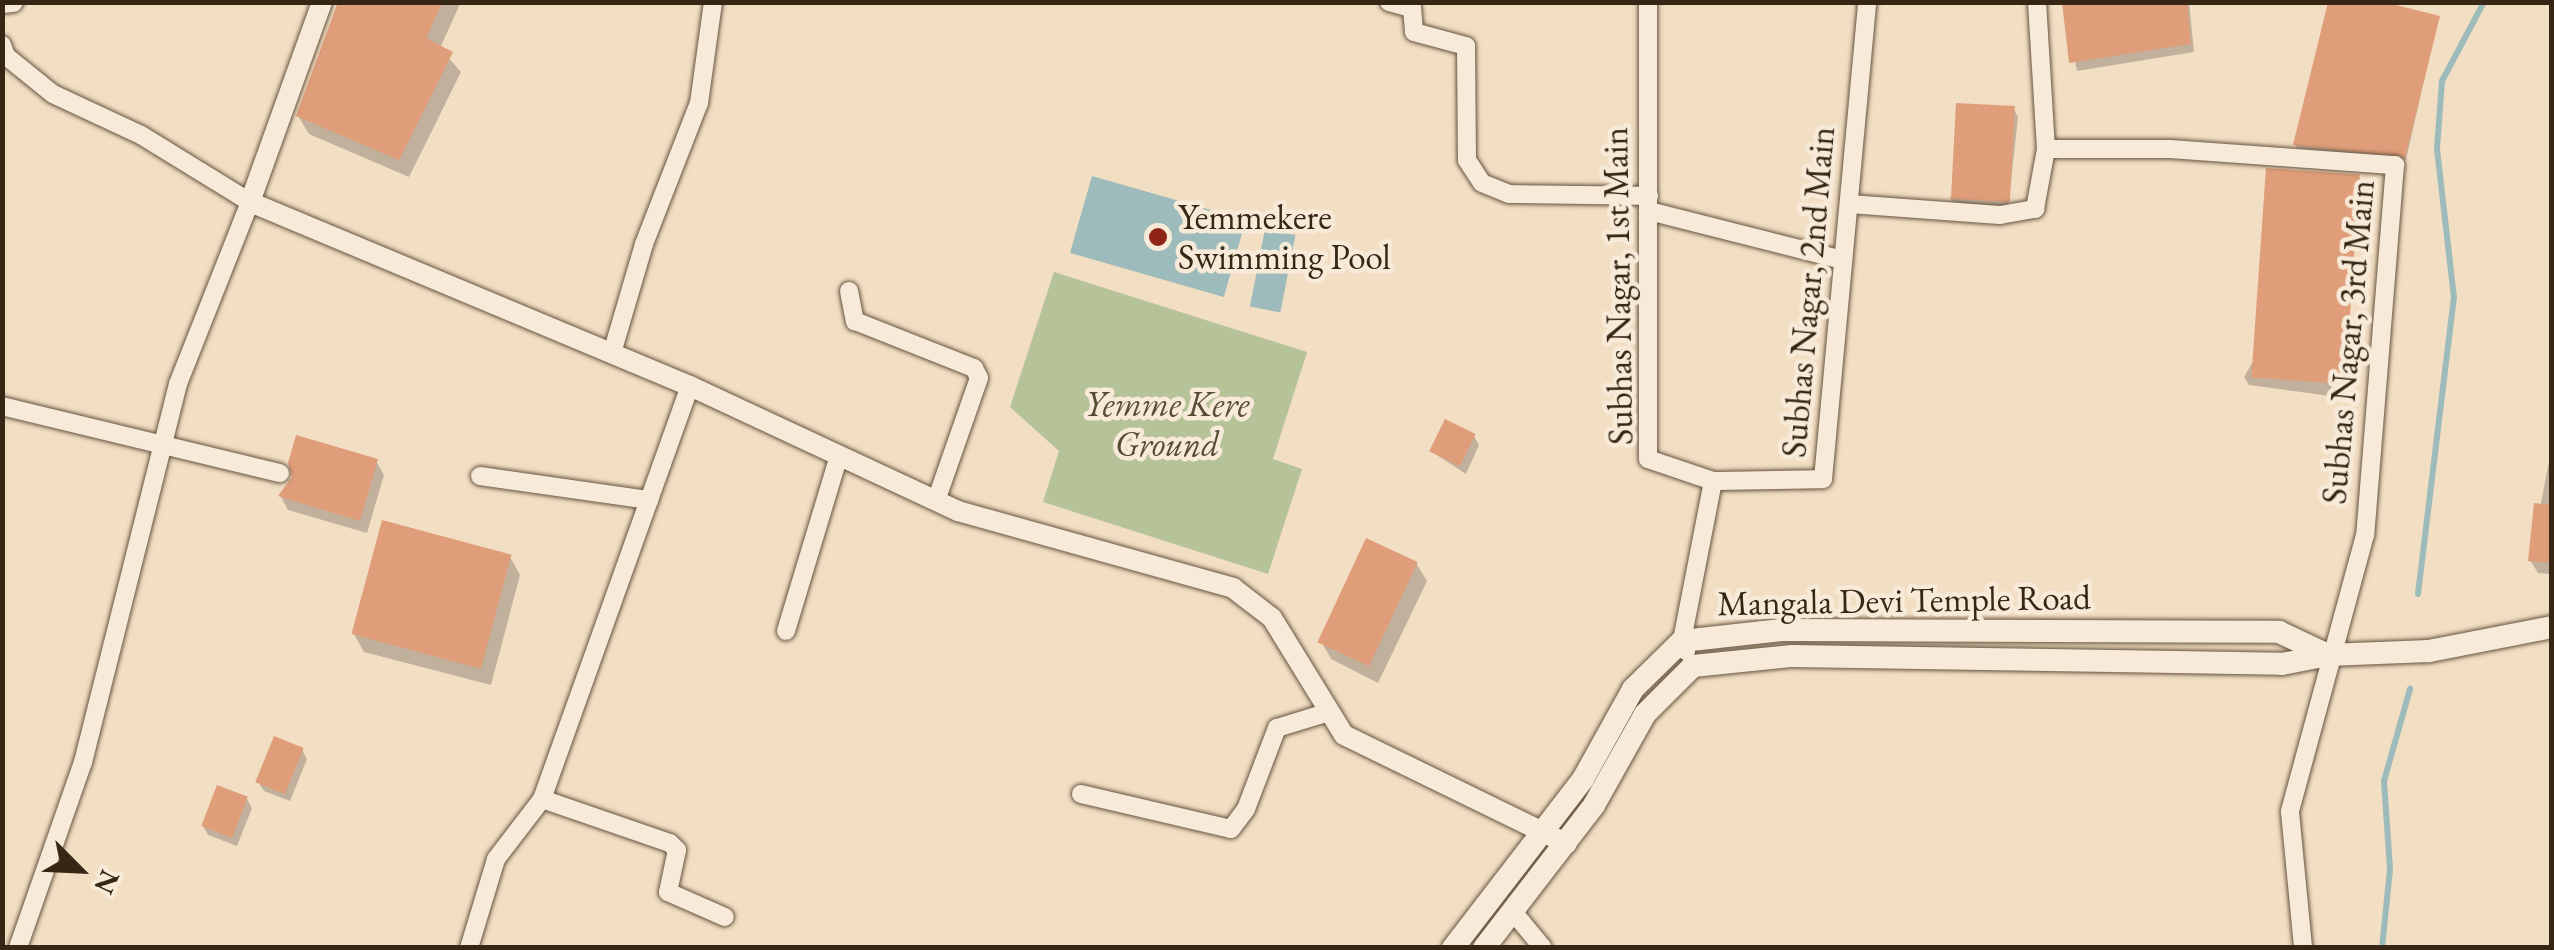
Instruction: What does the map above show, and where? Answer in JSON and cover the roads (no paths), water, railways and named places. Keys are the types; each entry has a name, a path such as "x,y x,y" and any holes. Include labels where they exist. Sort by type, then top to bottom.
{"main road":[{"name":"Mangala Devi Temple Road","path":"1484,948 1567,844 1645,714 1693,666 1792,656 2282,664 2328,655 2429,651 2552,626"},
{"name":"Mangala Devi Temple Road","path":"1453,948 1544,835 1634,688 1682,641 1781,630 2279,632 2328,655"}],"street":[{"path":"2,3 13,2"},
{"path":"18,948 83,762 178,384 250,202 322,2"},
{"path":"612,354 644,244 699,104 714,2"},
{"path":"1390,2 1412,8 1412,31 1466,46 1467,160 1482,183 1509,194 1648,204 1843,260"},
{"name":"Subhas Nagar, 1st Main","path":"1648,2 1648,459 1713,481"},
{"name":"Subhas Nagar, 2nd Main","path":"1713,481 1823,479 1867,2"},
{"path":"1848,204 2000,216 2034,209 2046,148 2037,2"},
{"path":"2,44 6,56 53,94 140,135 250,202 690,386 936,501 1233,588 1272,618 1344,735 1567,844"},
{"name":"Subhas Nagar, 3rd Main","path":"2046,148 2170,149 2395,166 2365,535 2328,655 2290,812 2303,948"},
{"path":"849,291 855,322 974,368 978,378 936,501"},
{"path":"469,948 496,859 542,799 690,386"},
{"path":"2,406 280,474"},
{"path":"786,631 839,456"},
{"path":"480,476 649,500"},
{"path":"1693,666 1682,641 1713,481"},
{"path":"1081,794 1231,829 1246,809 1277,728 1329,712"},
{"path":"542,799 670,843 677,850 668,892 725,917"},
{"path":"1514,913 1543,948"}],"water":[{"name":"Yemmekere Swimming Pool","path":"1092,176 1246,220 1224,297 1070,253"},
{"name":"Yemmekere Swimming Pool","path":"1265,229 1295,235 1280,312 1250,307"}],"waterway":[{"path":"2418,594 2454,298 2437,148 2442,81 2484,2"},
{"path":"2382,948 2390,869 2384,781 2410,689"}],"place":[{"name":"Yemmekere Swimming Pool","path":"1158,237"}],"park label":[{"name":"Yemme Kere Ground","path":"1167,424"}]}
